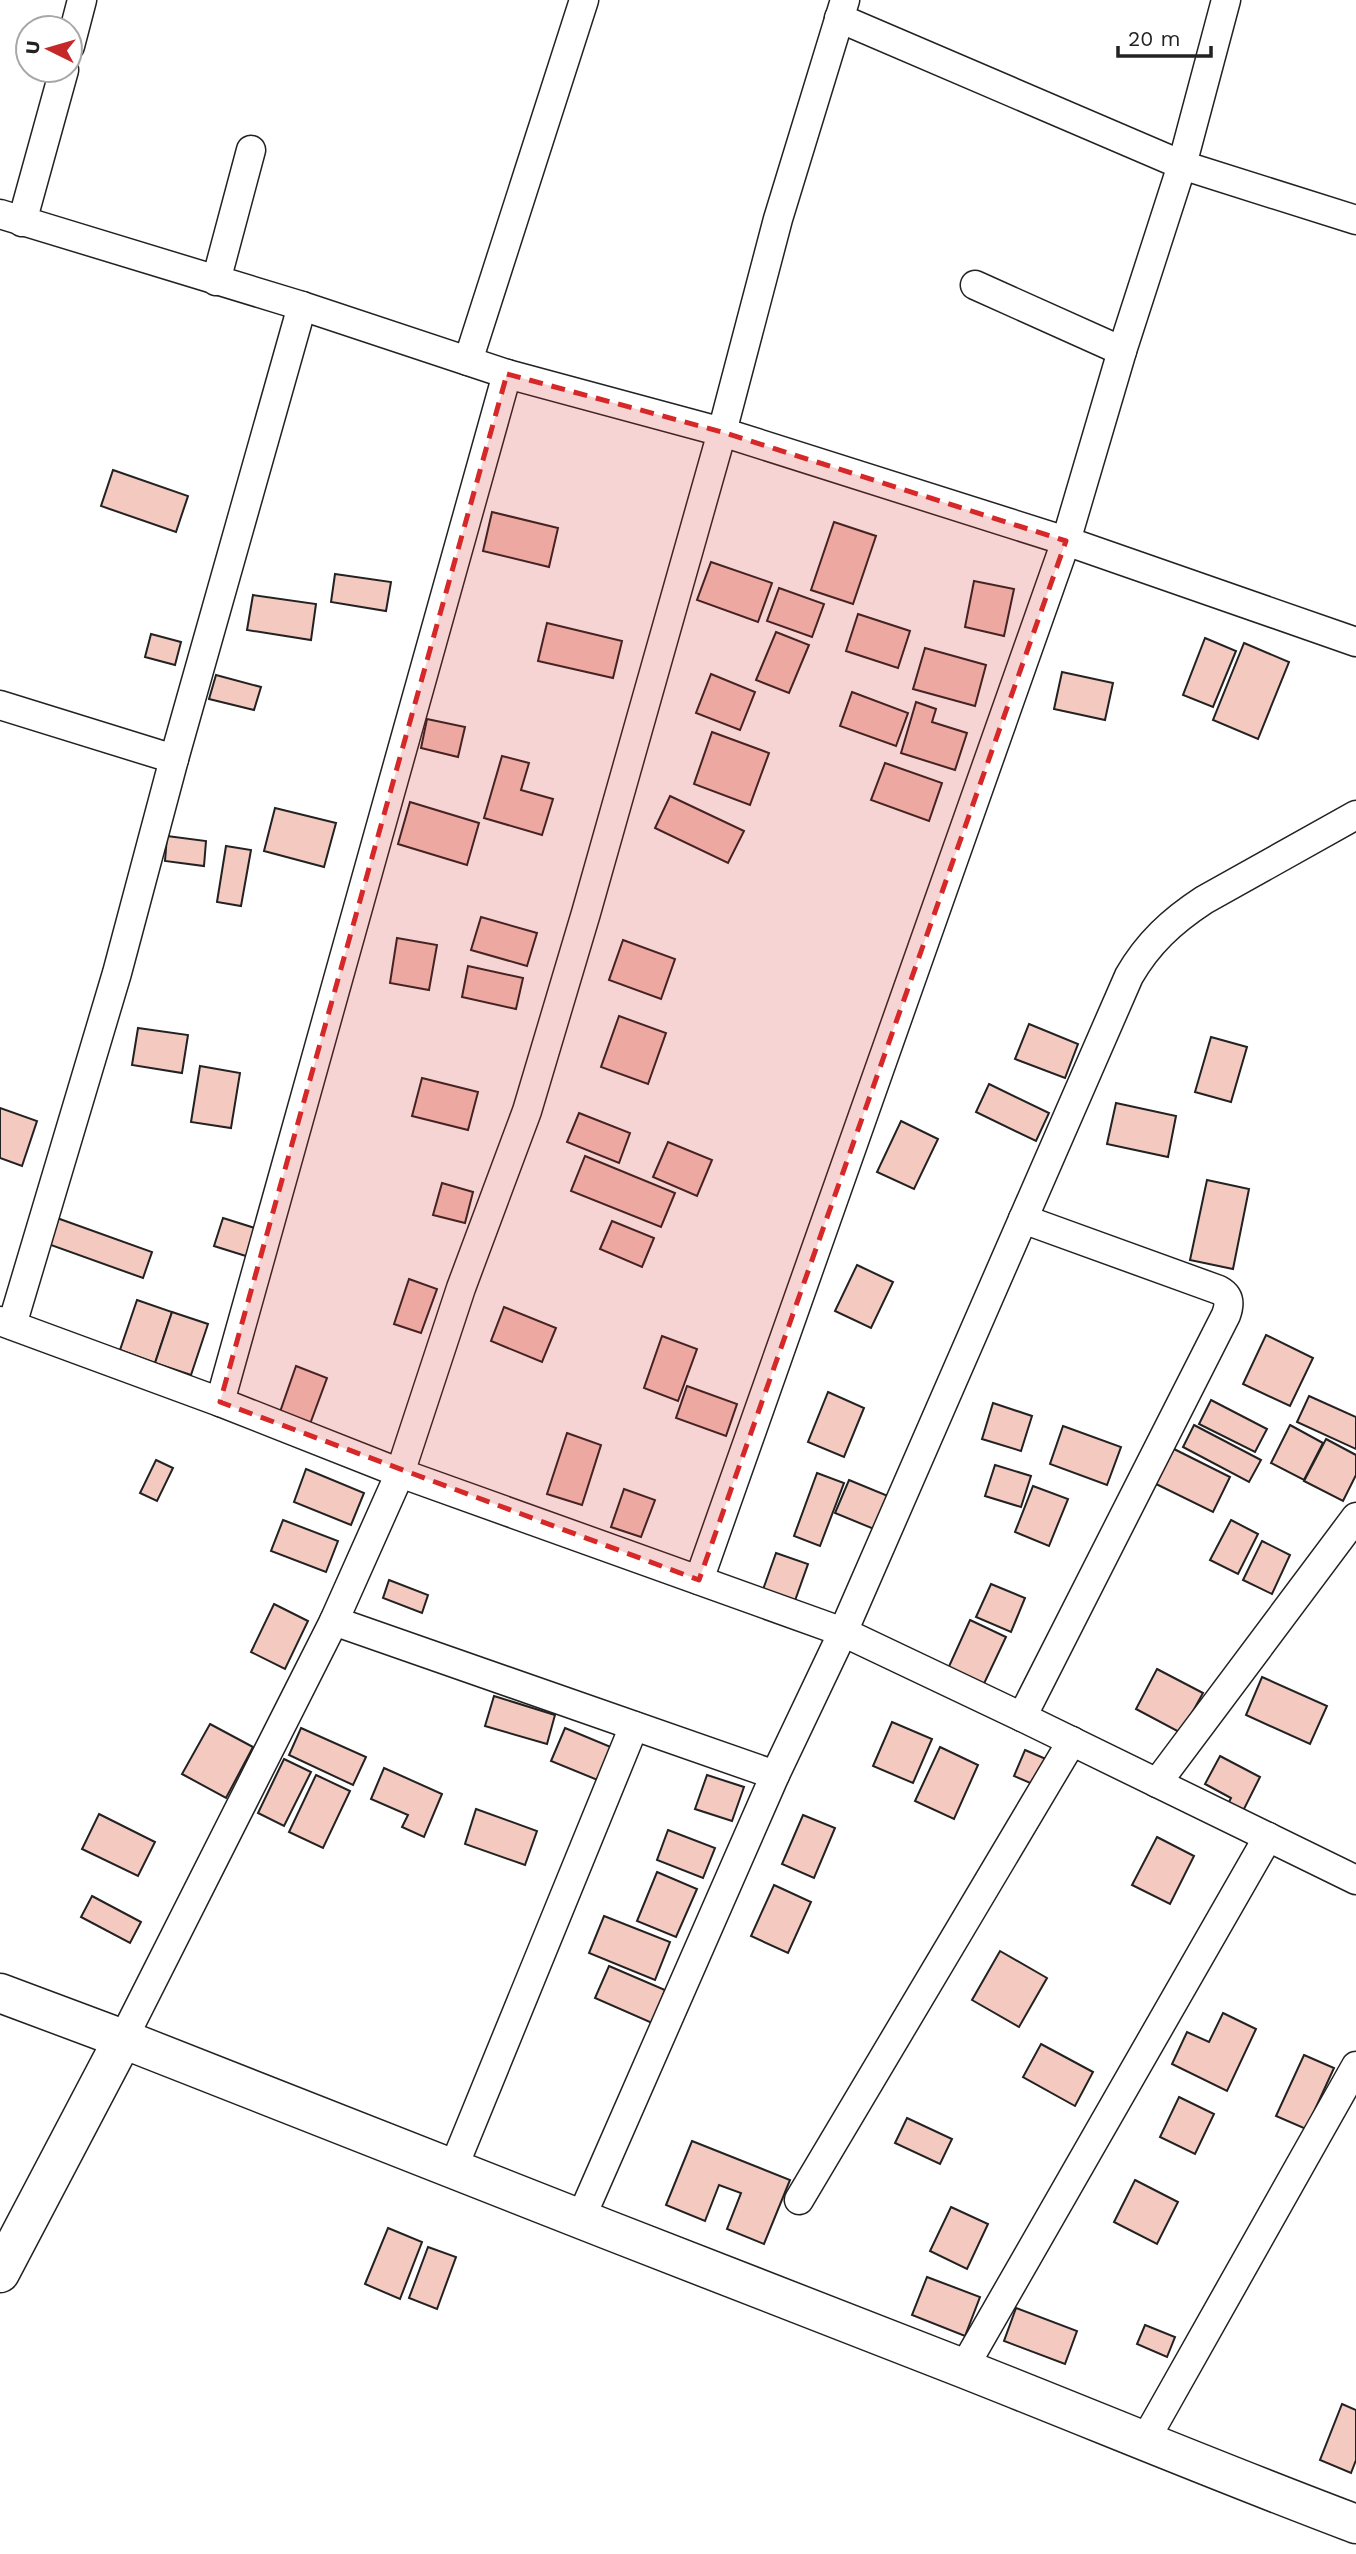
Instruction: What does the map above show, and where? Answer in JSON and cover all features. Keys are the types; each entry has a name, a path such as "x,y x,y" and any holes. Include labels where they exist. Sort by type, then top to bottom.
{"main road":[{"path":"0,1993 1356,2524"},
{"path":"0,2273 123,2039"}],"street":[{"path":"468,361 584,0"},
{"path":"699,1580 1066,541 1122,351 1182,165 1226,0"},
{"path":"123,2039 334,1621 400,1473 461,1288 527,1111 722,432 778,219 842,9 1182,165 1356,220"},
{"path":"59,84 11,218 302,306 507,374 722,432 1066,541 1356,642"},
{"path":"216,281 251,149"},
{"path":"975,285 1122,351"},
{"path":"302,306 174,758 117,973 6,1323 220,1402 400,1473 843,1632 1356,1880"},
{"path":"220,1402 507,374"},
{"path":"0,705 174,758"},
{"path":"580,2220 775,1775 843,1632 1120,995 1148,947 1167,927 1204,900 1356,815"},
{"path":"1023,1219 1219,1290 1227,1297 1229,1304 1226,1315 1023,1717"},
{"path":"1157,1783 1356,1517"},
{"path":"334,1621 775,1775"},
{"path":"452,2171 634,1726"},
{"path":"799,2200 1072,1741"},
{"path":"963,2369 1268,1837"},
{"path":"1144,2442 1356,2066"}],"highlighted area":[{"path":"507,374 722,432 1066,541 699,1580 220,1402"}],"building":[{"path":"113,470 188,496 176,532 101,506"},
{"path":"492,512 558,528 549,567 483,551"},
{"path":"834,522 876,536 853,604 811,590"},
{"path":"711,562 772,583 758,622 697,600"},
{"path":"335,574 391,582 386,611 331,602"},
{"path":"974,581 1014,589 1004,636 965,627"},
{"path":"779,588 824,604 812,637 767,621"},
{"path":"253,595 316,604 311,640 247,630"},
{"path":"858,614 910,631 898,668 846,651"},
{"path":"547,623 622,641 613,678 538,661"},
{"path":"776,632 809,645 789,693 756,680"},
{"path":"151,634 181,642 175,665 145,657"},
{"path":"1205,638 1236,651 1213,707 1183,695"},
{"path":"1244,643 1289,662 1258,739 1213,720"},
{"path":"925,648 986,665 975,706 913,689"},
{"path":"1062,672 1113,683 1105,720 1054,709"},
{"path":"711,674 755,692 740,730 696,713"},
{"path":"216,675 261,687 254,710 209,699"},
{"path":"852,692 908,713 896,746 840,726"},
{"path":"916,702 936,709 932,722 967,733 955,770 901,753"},
{"path":"427,719 465,727 458,757 421,748"},
{"path":"712,732 769,753 750,805 694,784"},
{"path":"502,756 529,763 521,790 553,799 542,835 484,818"},
{"path":"885,763 942,783 929,821 871,800"},
{"path":"670,796 744,831 728,863 655,828"},
{"path":"410,802 479,823 467,865 398,844"},
{"path":"275,808 336,823 324,867 264,851"},
{"path":"167,836 206,841 204,866 165,861"},
{"path":"226,846 251,850 241,906 217,902"},
{"path":"481,917 537,933 527,966 471,950"},
{"path":"397,938 437,945 429,990 390,983"},
{"path":"623,940 675,959 661,999 609,980"},
{"path":"468,966 523,978 516,1009 462,997"},
{"path":"619,1016 666,1033 648,1084 601,1067"},
{"path":"1029,1024 1078,1044 1065,1078 1015,1059"},
{"path":"138,1028 188,1035 182,1073 132,1065"},
{"path":"1211,1037 1247,1047 1231,1102 1195,1092"},
{"path":"200,1066 240,1073 231,1128 191,1122"},
{"path":"422,1078 478,1092 468,1130 412,1116"},
{"path":"989,1084 1049,1113 1036,1141 976,1112"},
{"path":"1116,1103 1176,1116 1168,1157 1107,1144"},
{"path":"0,1108 37,1121 22,1166 0,1158"},
{"path":"579,1113 630,1133 619,1163 567,1142"},
{"path":"901,1121 938,1139 914,1189 877,1172"},
{"path":"668,1142 712,1160 697,1196 653,1177"},
{"path":"585,1156 675,1193 661,1227 571,1191"},
{"path":"1207,1180 1249,1189 1233,1269 1190,1260"},
{"path":"442,1183 473,1192 465,1223 433,1215"},
{"path":"57,1218 152,1252 143,1278 48,1244"},
{"path":"223,1218 258,1229 249,1257 214,1246"},
{"path":"612,1221 654,1238 642,1267 600,1249"},
{"path":"857,1265 893,1282 871,1328 835,1311"},
{"path":"409,1279 437,1289 421,1333 394,1324"},
{"path":"137,1300 172,1312 155,1363 120,1350"},
{"path":"504,1307 556,1328 542,1362 491,1341"},
{"path":"172,1312 208,1324 191,1375 155,1363"},
{"path":"1266,1335 1313,1358 1290,1406 1243,1384"},
{"path":"662,1336 697,1349 678,1401 644,1388"},
{"path":"296,1366 327,1378 310,1424 280,1412"},
{"path":"687,1386 737,1404 726,1436 676,1418"},
{"path":"828,1392 864,1408 844,1457 808,1442"},
{"path":"1309,1396 1356,1417 1356,1449 1297,1422"},
{"path":"1211,1400 1267,1429 1255,1452 1199,1424"},
{"path":"993,1403 1032,1416 1021,1451 982,1439"},
{"path":"1194,1425 1261,1460 1249,1482 1183,1447"},
{"path":"1290,1425 1323,1443 1304,1480 1271,1463"},
{"path":"1063,1426 1121,1447 1107,1485 1050,1464"},
{"path":"567,1433 601,1445 582,1505 547,1494"},
{"path":"1326,1439 1356,1455 1356,1475 1343,1501 1304,1481"},
{"path":"1172,1448 1230,1477 1213,1512 1154,1483"},
{"path":"156,1460 173,1468 157,1501 140,1493"},
{"path":"995,1465 1031,1476 1021,1507 985,1496"},
{"path":"306,1469 364,1493 351,1525 294,1502"},
{"path":"817,1473 844,1483 820,1546 794,1536"},
{"path":"849,1480 888,1496 874,1529 835,1513"},
{"path":"1033,1486 1068,1499 1049,1546 1015,1532"},
{"path":"624,1489 655,1500 641,1537 611,1527"},
{"path":"283,1520 338,1541 326,1572 271,1551"},
{"path":"1231,1520 1258,1534 1238,1574 1210,1560"},
{"path":"1262,1541 1290,1555 1272,1594 1243,1580"},
{"path":"776,1553 808,1564 792,1609 760,1598"},
{"path":"389,1580 428,1595 422,1613 383,1598"},
{"path":"991,1584 1025,1598 1011,1632 976,1617"},
{"path":"274,1604 308,1621 285,1669 251,1652"},
{"path":"970,1620 1006,1637 981,1690 946,1673"},
{"path":"1157,1669 1203,1693 1181,1733 1136,1709"},
{"path":"1262,1677 1327,1706 1310,1744 1246,1715"},
{"path":"494,1696 555,1715 547,1744 485,1726"},
{"path":"892,1722 932,1739 913,1783 873,1766"},
{"path":"210,1724 253,1747 226,1798 182,1774"},
{"path":"301,1728 366,1757 353,1785 289,1755"},
{"path":"565,1728 618,1750 605,1783 551,1761"},
{"path":"940,1747 978,1765 954,1819 915,1801"},
{"path":"1025,1750 1053,1762 1042,1788 1014,1776"},
{"path":"1220,1756 1260,1777 1240,1817 1225,1810 1231,1798 1205,1784"},
{"path":"284,1759 311,1772 284,1826 258,1813"},
{"path":"384,1768 442,1794 424,1837 402,1827 408,1815 371,1799"},
{"path":"316,1775 350,1791 323,1848 289,1832"},
{"path":"707,1775 744,1787 732,1821 695,1809"},
{"path":"476,1809 537,1831 525,1865 465,1844"},
{"path":"99,1814 155,1842 138,1876 82,1849"},
{"path":"803,1815 835,1828 814,1878 782,1864"},
{"path":"668,1830 715,1848 703,1878 657,1860"},
{"path":"1157,1837 1194,1856 1170,1904 1132,1885"},
{"path":"657,1872 697,1889 676,1937 637,1921"},
{"path":"774,1885 811,1902 788,1953 751,1936"},
{"path":"92,1896 141,1922 130,1943 81,1917"},
{"path":"604,1916 670,1942 655,1980 589,1953"},
{"path":"1000,1951 1047,1978 1019,2027 972,2000"},
{"path":"609,1966 665,1990 652,2023 595,1998"},
{"path":"1223,2013 1256,2029 1227,2091 1172,2064 1187,2032 1209,2042"},
{"path":"1041,2044 1093,2072 1075,2106 1023,2077"},
{"path":"1304,2055 1334,2068 1306,2129 1276,2116"},
{"path":"1179,2097 1214,2114 1195,2154 1160,2137"},
{"path":"907,2118 952,2139 940,2164 895,2143"},
{"path":"692,2141 790,2180 764,2244 727,2229 741,2193 719,2185 705,2221 666,2205"},
{"path":"1135,2180 1178,2202 1157,2244 1114,2222"},
{"path":"951,2207 988,2224 967,2269 930,2251"},
{"path":"388,2228 422,2242 400,2299 365,2284"},
{"path":"428,2247 456,2257 437,2309 409,2298"},
{"path":"927,2277 980,2297 965,2336 912,2315"},
{"path":"1016,2308 1077,2331 1065,2364 1004,2341"},
{"path":"1145,2325 1175,2337 1167,2357 1137,2344"},
{"path":"1342,2404 1356,2410 1356,2460 1351,2473 1320,2460"}]}
